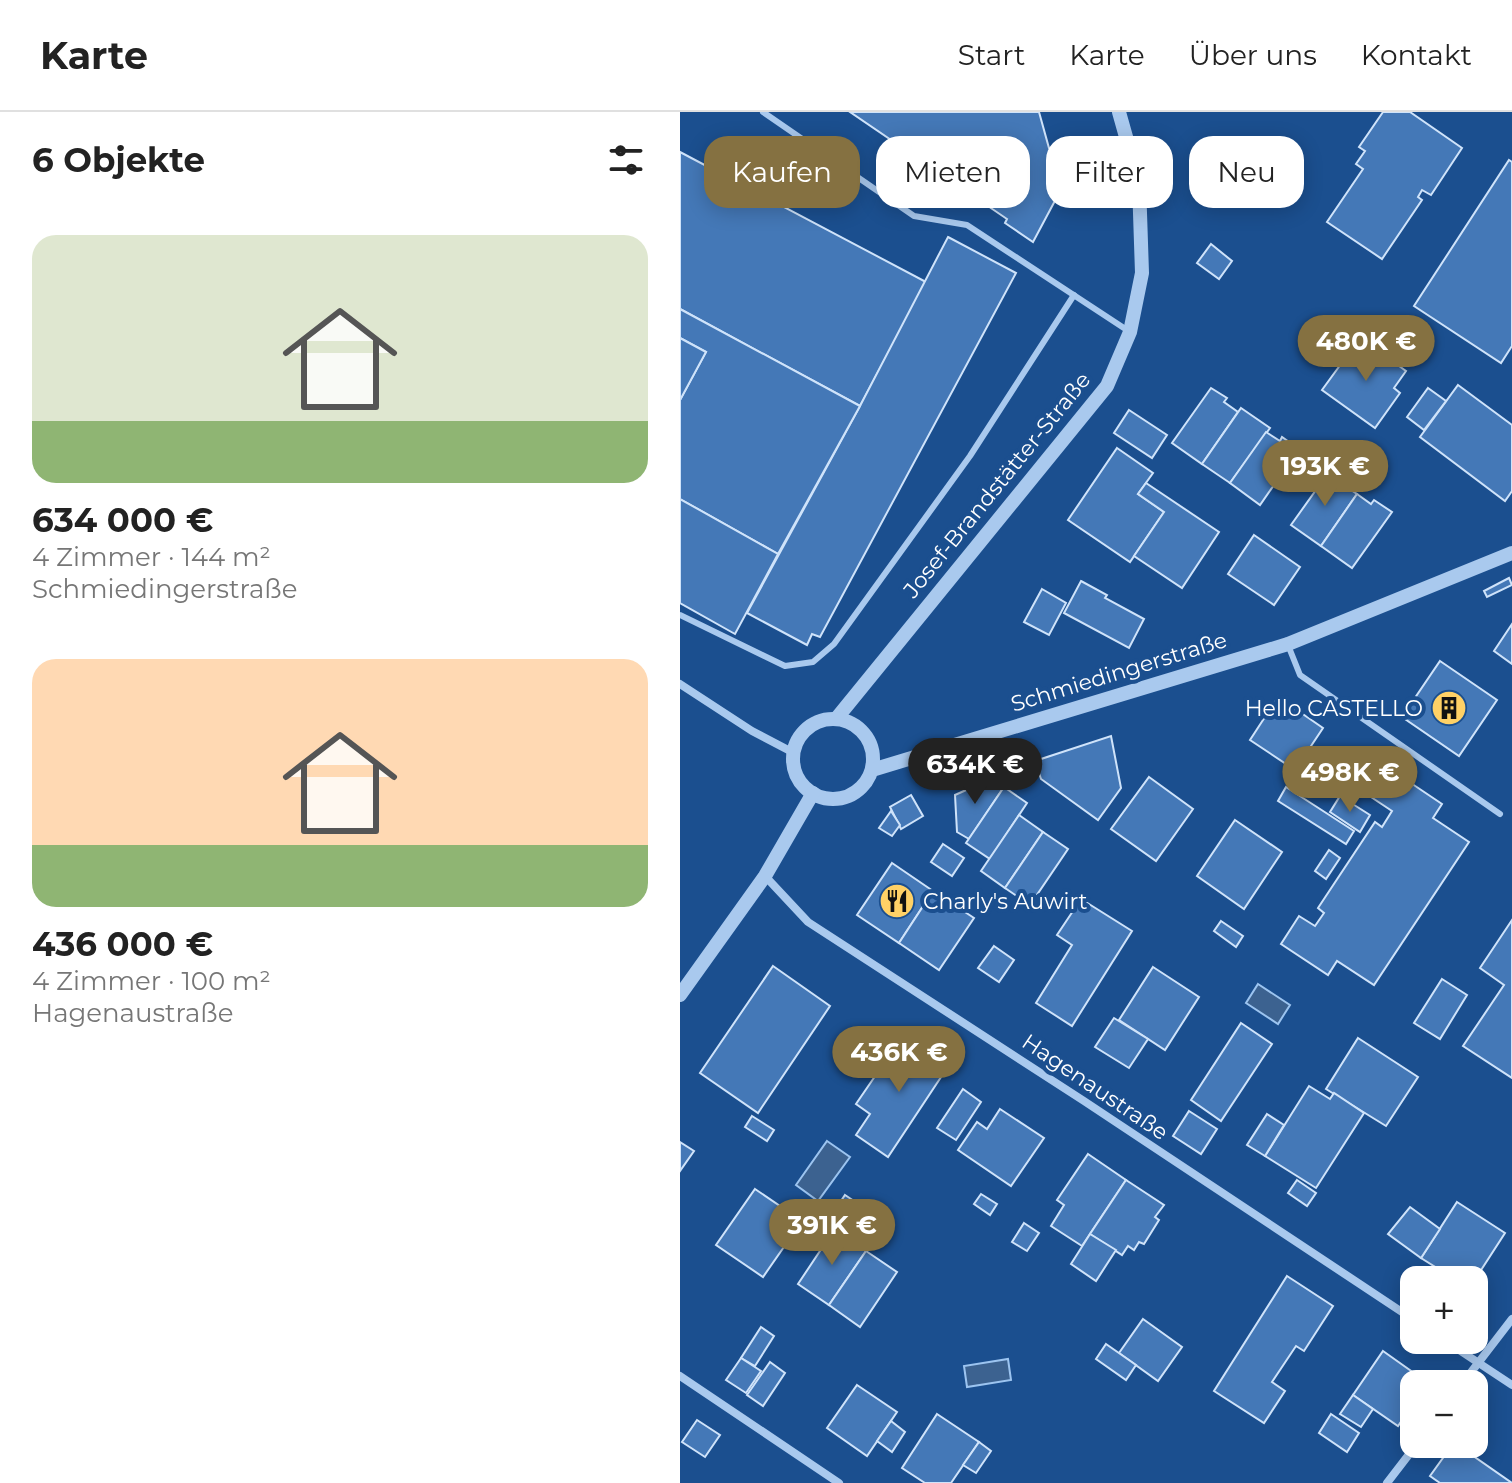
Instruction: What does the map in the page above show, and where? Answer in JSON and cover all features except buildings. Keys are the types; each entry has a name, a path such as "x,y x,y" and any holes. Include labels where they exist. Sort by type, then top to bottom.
{"street":[{"name":"Josef-Brandstätter-Straße","path":"836,719 1107,386 1130,332 1142,273 1139,183 1119,112"},
{"name":"Schmiedingerstraße","path":"872,770 1288,644 1512,553"},
{"path":"680,684 752,731 794,753"},
{"path":"836,719 847,722 866,736 871,747 872,770 866,781 848,796 836,799 813,793 797,776 794,753 797,742 813,725 836,719"},
{"path":"680,995 765,876 813,793"},
{"name":"Hagenaustraße","path":"765,876 808,922 1400,1311"},
{"path":"1473,1370 1512,1319"},
{"path":"1465,1354 1512,1385"},
{"path":"680,1376 839,1483"},
{"path":"1387,1483 1406,1458"}],"lane":[{"path":"763,112 914,216 967,225 1130,332"},
{"path":"680,615 785,666 813,662 834,644 970,456 1074,295"},
{"path":"1288,644 1300,675 1500,814"}],"water":[{"path":"1258,984 1290,1005 1278,1024 1246,1003"},
{"path":"827,1141 850,1157 818,1201 796,1185"},
{"path":"1008,1359 1011,1380 967,1387 964,1366"}],"place":[{"name":"Hello CASTELLO","path":"1449,708"},
{"name":"Charly's Auwirt","path":"897,901"}]}
